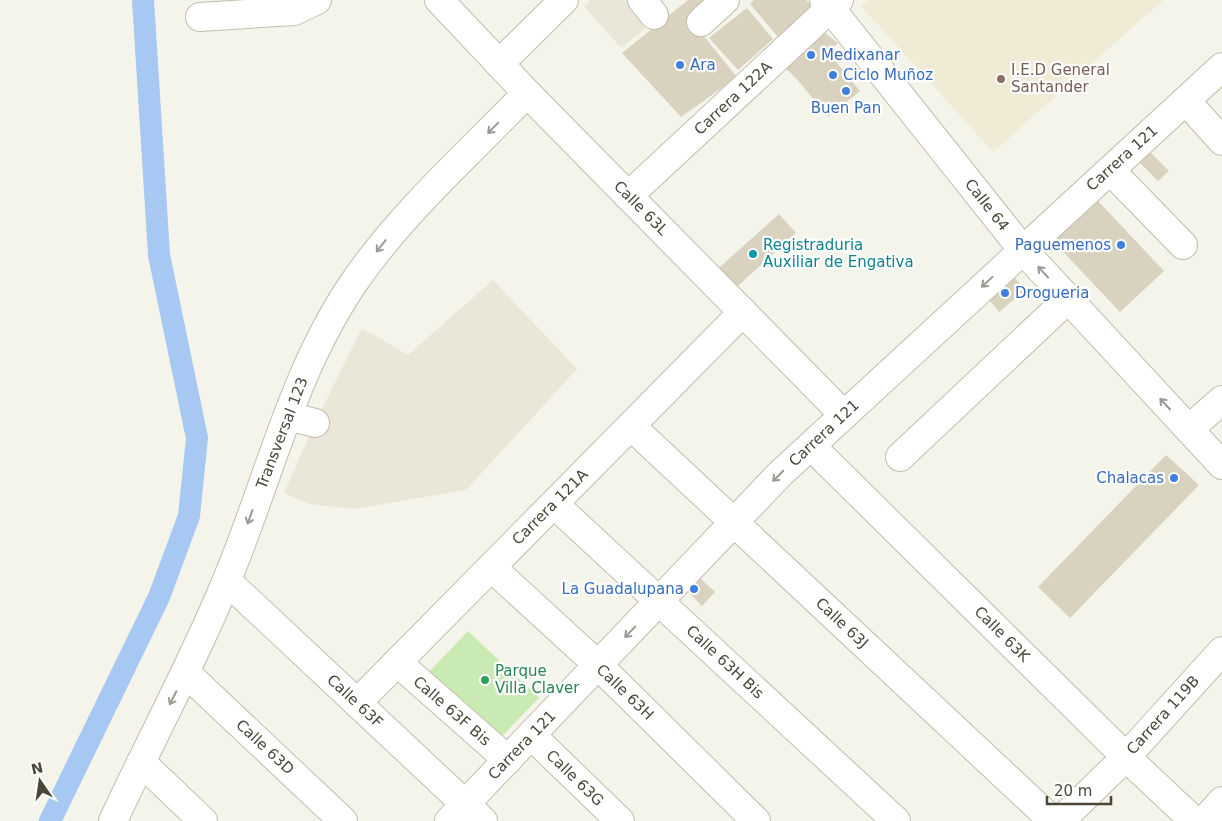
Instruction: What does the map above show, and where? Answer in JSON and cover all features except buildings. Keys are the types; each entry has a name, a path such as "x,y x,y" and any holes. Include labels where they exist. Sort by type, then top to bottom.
{"street":[{"path":"200,17 294,11 317,0"},
{"name":"Calle 63L","path":"439,0 527,93 844,415"},
{"path":"500,64 564,0"},
{"path":"701,22 725,0"},
{"name":"Carrera 122A","path":"628,196 831,3"},
{"name":"Calle 64","path":"831,3 1022,249 1222,465"},
{"name":"Carrera 121","path":"466,815 508,760 531,735 780,474 1022,249 1222,68"},
{"name":"Transversal 123","path":"113,821 186,673 227,581 288,416 319,342 357,278 388,237 527,93"},
{"path":"1186,100 1222,141"},
{"path":"1110,170 1184,245"},
{"path":"900,457 1068,299"},
{"name":"Carrera 121A","path":"357,703 743,312"},
{"path":"1189,429 1222,400"},
{"path":"288,416 315,423"},
{"name":"Calle 63J","path":"630,426 1053,821"},
{"name":"Calle 63K","path":"811,446 1126,757 1194,821"},
{"name":"Calle 63H Bis","path":"554,504 896,821"},
{"name":"Calle 63H","path":"491,567 598,665 756,821"},
{"name":"Calle 63F","path":"227,581 357,703 466,815"},
{"name":"Carrera 119B","path":"1060,821 1126,757 1222,651"},
{"name":"Calle 63F Bis","path":"397,662 508,760"},
{"name":"Calle 63D","path":"186,673 343,821"},
{"name":"Calle 63G","path":"531,735 620,821"},
{"path":"141,762 203,821"},
{"path":"1204,821 1222,801"}],"shaded area":[{"path":"591,0 632,0 652,23 621,48 584,6"},
{"name":"I.E.D General Santander","path":"868,0 1163,0 993,152 861,6"},
{"path":"493,280 577,369 466,490 355,509 309,504 284,493 315,423 362,328 408,355"}],"green space":[{"name":"Parque Villa Claver","path":"468,631 539,698 499,739 428,673"}],"waterway":[{"path":"50,821 159,597 189,516 197,438 159,255 143,0"}],"place":[{"name":"Medixanar","path":"811,55"},
{"name":"Ara","path":"680,65"},
{"name":"Ciclo Muñoz","path":"833,75"},
{"name":"I.E.D General Santander","path":"1001,79"},
{"name":"Buen Pan","path":"846,91"},
{"name":"Paguemenos","path":"1121,245"},
{"name":"Registraduria Auxiliar de Engativa","path":"753,254"},
{"name":"Drogueria","path":"1005,293"},
{"name":"Chalacas","path":"1174,478"},
{"name":"La Guadalupana","path":"694,589"},
{"name":"Parque Villa Claver","path":"485,680"}]}
